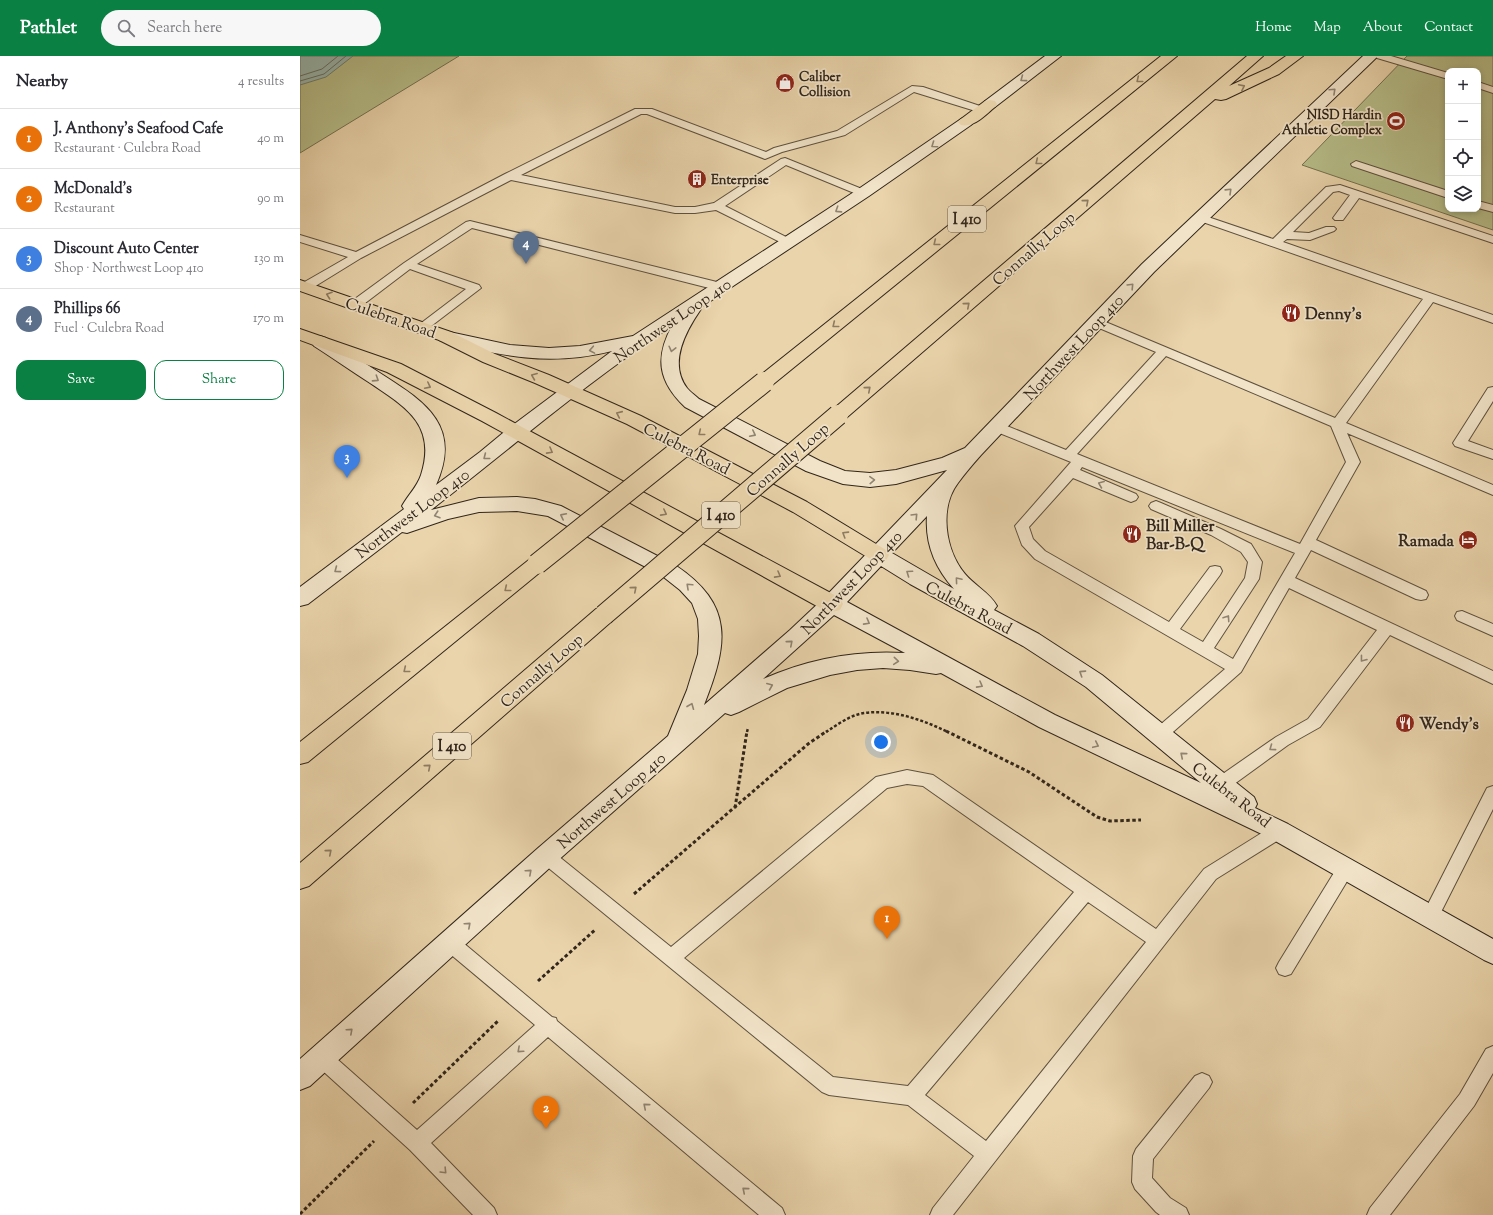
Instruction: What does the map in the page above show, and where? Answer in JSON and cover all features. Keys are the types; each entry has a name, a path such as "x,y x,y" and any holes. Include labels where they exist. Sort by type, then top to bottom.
{"main road":[{"name":"Northwest Loop 410","path":"300,598 487,457 516,432 643,337 862,194 966,122 1054,56"},
{"name":"I 410","path":"300,755 1170,56"},
{"name":"Connally Loop","path":"300,878 604,615 1256,56"},
{"path":"1194,110 1274,71 1296,56"},
{"name":"Northwest Loop 410","path":"300,1077 449,942 798,636 832,604 953,476 974,450 1096,322 1200,218 1371,56"},
{"name":"Culebra Road","path":"302,286 446,336 489,358 634,420 800,507 918,579 1031,640 1094,681 1220,785 1279,830"},
{"path":"696,303 676,335 669,362 669,370 675,385 684,397 692,403 828,472 850,479 870,480 896,477 960,459 974,450"},
{"name":"Culebra Road","path":"300,334 394,368 516,432 862,619 1047,721 1279,830 1493,952"},
{"path":"446,336 512,350 548,354 583,352 600,349 643,337"},
{"path":"320,342 403,397 418,409 426,418 435,441 436,456 434,465 423,492 397,523 379,538"},
{"path":"953,476 946,488 938,509 936,536 942,557 964,586 984,604 1031,640"},
{"path":"379,538 417,521 456,509 492,503 524,504 554,511 668,570 693,590 703,602 710,622 711,636 709,653 698,689 677,742"},
{"path":"677,742 737,702 792,678 817,670 855,662 890,660 925,664 958,673"}],"lane":[{"path":"1380,56 1445,75"},
{"path":"1481,86 1493,90"},
{"path":"765,156 778,150 841,133 912,89 919,89 986,107"},
{"path":"302,286 509,176 639,111 648,111 758,152 765,156 785,161 862,194"},
{"path":"509,176 675,210 695,210 716,206 785,161"},
{"path":"1356,164 1445,194"},
{"path":"1280,239 1330,189 1340,188 1493,240"},
{"path":"1339,218 1357,193"},
{"path":"1481,205 1493,209"},
{"path":"716,206 788,242"},
{"path":"1200,218 1280,239 1430,297 1493,319"},
{"path":"356,304 408,265 470,224 721,287"},
{"path":"1280,239 1310,237 1330,229"},
{"path":"300,238 357,256"},
{"path":"408,265 475,288 422,327"},
{"path":"1337,425 1430,297"},
{"path":"1096,322 1493,490"},
{"path":"1164,351 1074,458 1070,472 1022,526 1027,541 1040,556 1236,668"},
{"path":"1493,391 1460,443 1493,455"},
{"path":"1160,735 1236,668 1353,462 1337,425"},
{"path":"997,427 1305,546 1420,595"},
{"path":"1070,472 1131,497"},
{"path":"1156,506 1216,532 1246,548 1255,562 1252,579 1205,650"},
{"path":"1171,630 1214,571"},
{"path":"1286,580 1493,678"},
{"path":"1462,616 1493,630"},
{"path":"1220,785 1282,741 1314,723 1387,628"},
{"path":"670,958 882,782 907,777 927,780 1157,940"},
{"path":"1430,917 1493,793"},
{"path":"940,1215 1210,874 1279,830"},
{"path":"546,856 829,1086 912,1096 988,1154"},
{"path":"1285,968 1346,868"},
{"path":"912,1096 1086,891"},
{"path":"449,942 549,1024 775,1215"},
{"path":"417,1143 549,1024"},
{"path":"1377,1215 1467,1100 1493,1055"},
{"path":"321,1057 417,1143 487,1215"},
{"path":"1179,1215 1163,1204 1142,1182 1143,1156 1202,1082"}],"path":[{"path":"735,808 748,728"}],"green space":[{"path":"300,56 459,56 300,153"},
{"name":"NISD Hardin Athletic Complex","path":"1407,56 1493,56 1493,230 1302,165"}],"water":[{"path":"300,56 353,56 326,77 300,85"}],"place":[{"name":"Caliber Collision","path":"785,83"},
{"name":"NISD Hardin Athletic Complex","path":"1396,121"},
{"name":"Enterprise","path":"697,179"},
{"name":"Phillips 66","path":"526,264"},
{"name":"Denny's","path":"1291,313"},
{"name":"Discount Auto Center","path":"347,478"},
{"name":"Bill Miller Bar-B-Q","path":"1132,534"},
{"name":"Ramada","path":"1468,540"},
{"name":"Wendy's","path":"1405,723"},
{"name":"J. Anthony's Seafood Cafe","path":"887,939"},
{"name":"McDonald's","path":"546,1129"}]}
